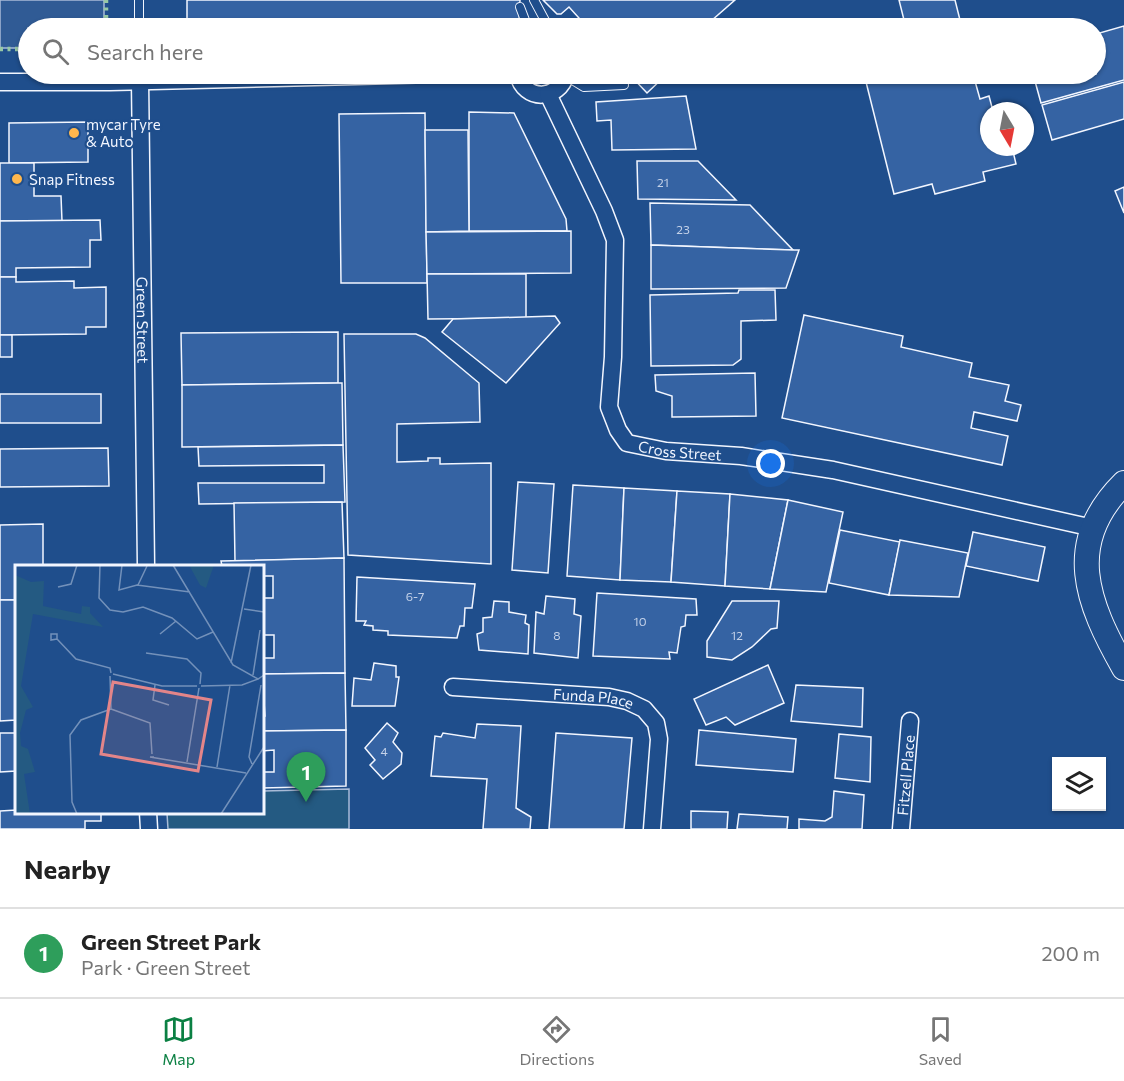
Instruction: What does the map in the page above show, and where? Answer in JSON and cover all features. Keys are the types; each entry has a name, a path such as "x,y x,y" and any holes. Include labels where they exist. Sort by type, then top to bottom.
{"street":[{"path":"0,82 18,82"},
{"name":"Green Street","path":"140,84 146,565"},
{"path":"523,84 529,91 540,95 557,90 563,84"},
{"name":"Cross Street","path":"548,94 604,211 615,240 613,357 609,407 618,430 627,443 666,451 741,456 832,470 1093,528"},
{"path":"1124,483 1110,496 1100,512 1093,528 1087,562 1087,580 1091,598 1108,639 1124,668"},
{"name":"Funda Place","path":"453,687 609,697 627,701 644,709 656,723 659,739 652,829"},
{"name":"Fitzell Place","path":"901,829 910,721"},
{"path":"148,814 149,829"}],"lane":[{"path":"139,0 139,18"},
{"path":"534,0 544,18"},
{"path":"519,7 524,18"},
{"path":"580,84 584,87 624,85"}],"shaded area":[{"path":"0,0 104,0 104,18 18,18 18,48 0,48"},
{"path":"349,789 349,829 168,829 167,814 264,814 264,791"}],"building":[{"path":"187,0 520,0 519,18 187,18"},
{"path":"543,0 735,0 714,18 579,18 569,7 561,14 557,14"},
{"path":"899,0 955,0 960,18 904,18"},
{"path":"1124,26 1124,80 1041,103 1036,84 1106,84 1106,31"},
{"path":"1124,82 1124,119 1052,140 1042,105"},
{"path":"638,84 656,84 647,93"},
{"path":"866,84 976,84 980,99 989,96 991,102 980,102 980,156 1014,156 1016,164 983,172 985,181 935,194 932,184 894,194"},
{"path":"686,96 696,149 612,150 611,120 597,121 596,102"},
{"path":"469,112 514,113 566,219 567,231 469,231"},
{"path":"425,113 427,283 341,283 339,114"},
{"path":"88,122 88,162 9,163 9,123"},
{"path":"425,130 468,130 469,231 426,232"},
{"path":"637,161 698,161 736,200 638,199"},
{"name":"Snap Fitness","path":"0,163 34,163 34,196 61,196 62,221 0,221"},
{"path":"1124,187 1124,213 1115,191"},
{"path":"650,203 750,205 793,250 651,245"},
{"path":"100,220 101,240 90,240 90,267 16,268 16,277 0,277 0,221"},
{"path":"571,231 571,273 427,274 426,232"},
{"path":"651,245 799,250 786,288 651,289"},
{"path":"427,274 526,274 526,318 428,319"},
{"path":"0,277 16,277 16,282 74,281 74,288 106,287 106,327 86,327 86,334 0,335"},
{"path":"739,290 775,290 776,320 741,321 741,359 733,365 651,366 650,295 738,293"},
{"path":"804,315 903,336 901,347 972,363 969,377 1009,385 1005,401 1021,405 1017,421 974,412 971,428 1008,436 1002,465 782,418"},
{"path":"555,316 560,323 506,383 442,332 453,319"},
{"path":"338,332 338,383 182,385 181,333"},
{"path":"344,334 416,334 425,338 479,383 480,422 397,424 397,462 428,461 428,458 440,458 440,464 491,463 491,564 348,555"},
{"path":"0,335 12,335 12,357 0,357"},
{"path":"755,373 756,416 672,417 672,396 656,391 655,375"},
{"path":"342,383 343,445 182,447 182,385"},
{"path":"0,394 101,394 101,423 0,423"},
{"path":"343,445 345,502 199,504 198,483 324,483 324,465 199,466 198,447"},
{"path":"108,448 109,486 0,487 0,449"},
{"path":"518,482 554,484 548,573 512,570"},
{"path":"573,485 624,488 620,580 567,576"},
{"path":"624,488 677,491 671,582 620,580"},
{"path":"677,491 730,494 725,586 671,582"},
{"path":"730,494 788,500 770,589 725,586"},
{"path":"788,500 843,512 826,592 770,589"},
{"path":"342,502 344,558 235,561 234,503"},
{"path":"43,524 43,565 15,565 15,600 0,600 0,525"},
{"path":"840,530 900,542 889,595 829,583"},
{"path":"973,532 1045,547 1038,581 966,566"},
{"path":"900,540 968,553 959,597 889,595"},
{"path":"344,558 345,673 264,674 264,658 274,658 274,635 264,635 264,598 273,598 273,576 264,576 264,565 222,565 221,561"},
{"path":"357,577 475,584 472,608 465,608 464,626 460,626 457,638 388,635 388,631 373,630 373,626 364,625 366,621 356,621"},
{"path":"597,593 696,599 697,615 686,615 685,626 681,627 677,653 669,652 670,659 593,656"},
{"path":"546,596 575,599 574,614 581,616 578,658 534,653 536,612 544,614"},
{"path":"0,600 15,600 15,720 0,721"},
{"path":"494,601 509,602 509,612 526,615 525,623 529,625 528,654 479,650 477,634 483,632 483,618 492,617"},
{"path":"732,601 779,601 777,628 771,629 752,647 732,660 707,657 707,641"},
{"path":"374,663 396,666 396,677 399,677 395,706 352,706 354,678 371,680"},
{"path":"768,665 784,703 735,725 726,717 706,725 694,699"},
{"path":"345,673 346,730 264,731 264,674"},
{"path":"796,685 863,688 862,727 791,721"},
{"path":"387,723 398,733 393,742 402,753 401,764 383,779 370,765 375,760 365,748"},
{"path":"477,724 521,726 516,808 531,817 530,829 483,829 487,779 431,776 435,736 441,737 443,733 475,738"},
{"path":"346,730 346,786 264,788 264,772 274,772 274,750 264,751 264,731"},
{"path":"699,730 796,739 793,772 696,765"},
{"path":"0,733 15,733 15,771 0,772"},
{"path":"556,733 632,738 624,829 549,829"},
{"path":"839,734 871,737 870,782 835,778"},
{"path":"834,791 864,795 862,829 799,829 799,819 825,821 832,817"},
{"path":"15,810 15,814 101,814 101,821 85,821 85,829 0,829 0,811"},
{"path":"691,811 728,812 727,829 691,829"},
{"path":"739,814 788,817 787,829 737,829"}],"hedge":[{"path":"106,0 106,18"},
{"path":"0,49 18,49"}],"place":[{"name":"mycar Tyre & Auto","path":"74,133"},
{"name":"Snap Fitness","path":"17,179"},
{"name":"Green Street Park","path":"306,802"}]}
